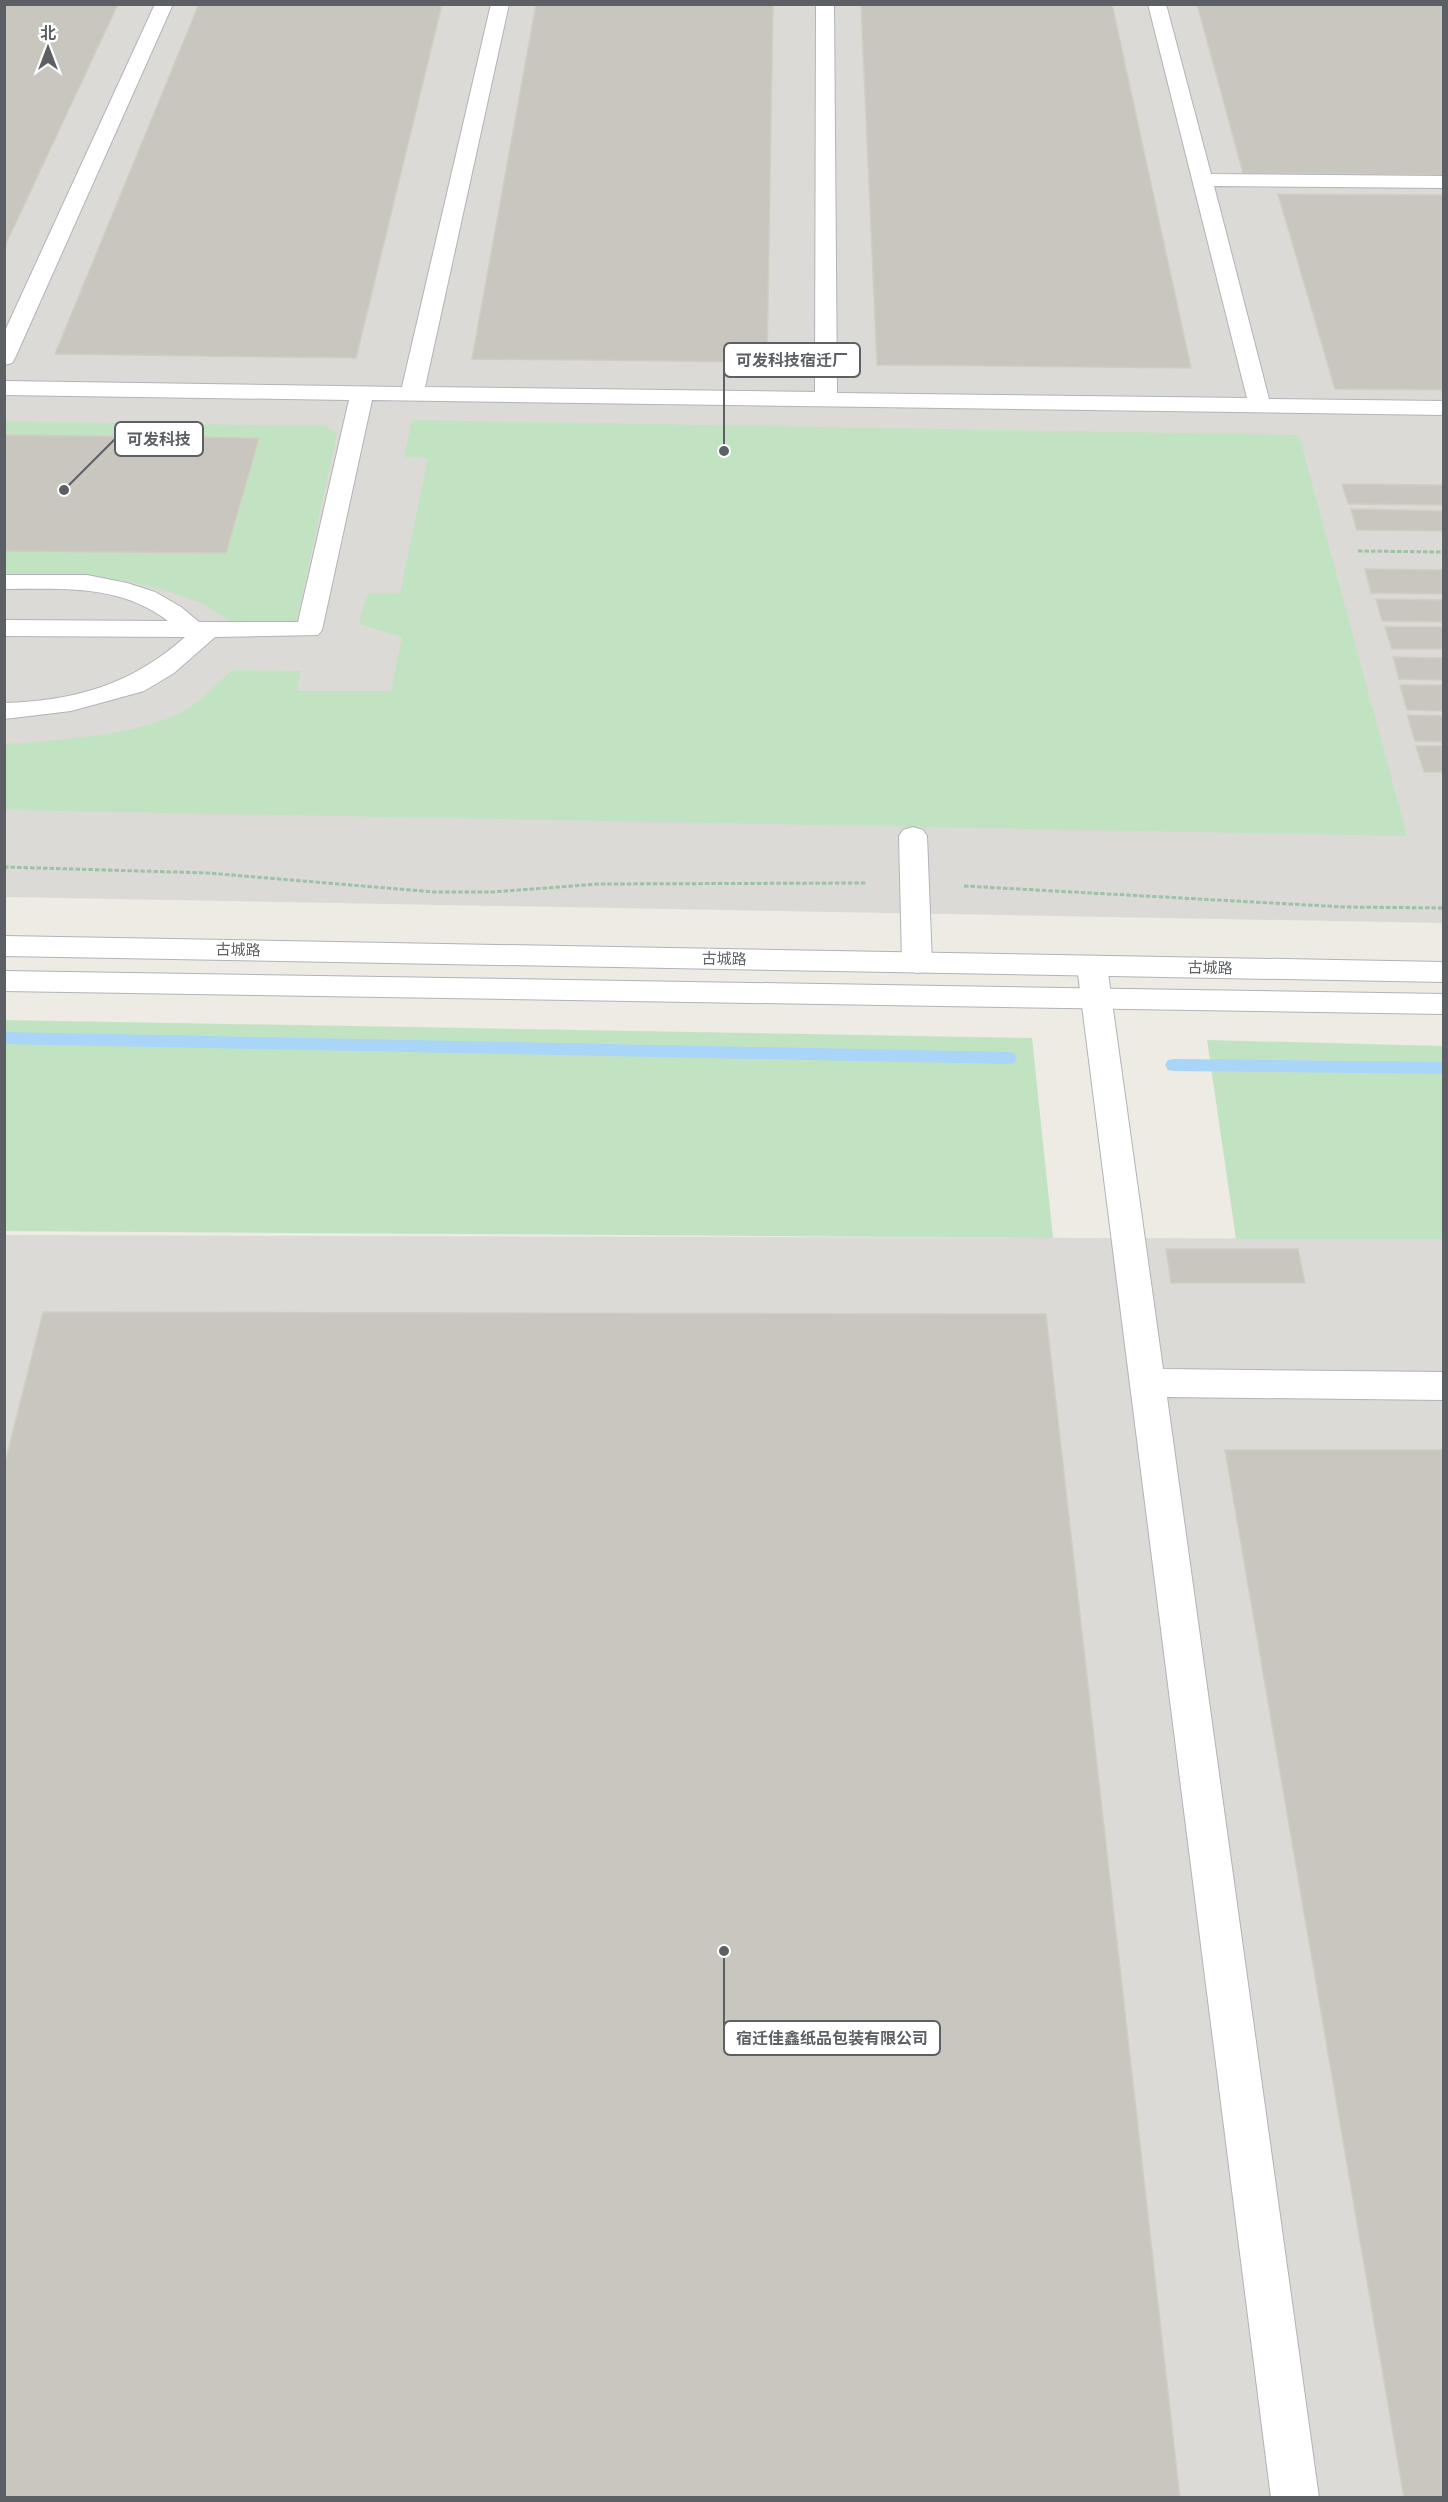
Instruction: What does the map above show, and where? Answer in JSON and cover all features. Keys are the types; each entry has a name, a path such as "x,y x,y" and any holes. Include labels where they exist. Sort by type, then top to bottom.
{"main road":[{"path":"4,358 164,4"},
{"path":"412,394 500,4"},
{"path":"825,4 825,399"},
{"path":"1157,4 1204,180 1260,406"},
{"path":"1204,180 1443,182"},
{"path":"4,388 1443,408"},
{"path":"4,628 309,630 362,393"},
{"path":"4,582 93,582 136,594 164,606 201,630"},
{"path":"4,711 76,702 135,685 173,661 201,630"},
{"path":"913,836 917,963"},
{"name":"古城路","path":"4,946 917,963 1094,982 1443,1004"},
{"name":"古城路","path":"4,981 1094,982 1443,972"},
{"path":"1094,982 1295,2498"},
{"path":"1147,1383 1443,1386"}],"path":[{"path":"1358,551 1443,552"},
{"path":"4,867 208,873 434,892 492,892 599,884 914,884 1344,907 1443,908"}],"shaded area":[{"path":"5,5 1443,5 1443,923 5,897"},
{"path":"4,1235 1443,1239 1443,2497 5,2497"}],"green space":[{"path":"412,420 1299,435 1407,836 5,810 5,744 96,736 143,727 182,712 232,670 301,671 297,691 391,691 402,637 359,624 367,594 400,593 428,458 404,457"},
{"path":"5,421 325,426 337,433 296,624 233,623 202,603 165,590 122,580 5,579"},
{"path":"5,1020 1032,1038 1053,1238 5,1231"},
{"path":"1207,1040 1443,1046 1443,1239 1236,1239"}],"building":[{"path":"4,4 118,4 4,248"},
{"path":"199,4 442,4 356,358 55,354"},
{"path":"536,4 773,4 767,362 472,359"},
{"path":"861,4 1112,4 1191,368 877,365"},
{"path":"1197,4 1444,4 1444,175 1243,173"},
{"path":"1278,194 1444,195 1444,390 1335,389"},
{"path":"4,435 259,438 226,553 4,551"},
{"path":"1342,484 1444,485 1444,505 1348,504"},
{"path":"1351,509 1444,511 1444,531 1357,530"},
{"path":"1365,569 1444,570 1444,594 1371,593"},
{"path":"1376,599 1444,600 1444,622 1382,621"},
{"path":"1385,627 1444,627 1444,649 1392,649"},
{"path":"1393,657 1444,658 1444,680 1399,679"},
{"path":"1400,685 1444,685 1444,711 1407,710"},
{"path":"1407,715 1444,716 1444,742 1415,741"},
{"path":"1416,746 1444,746 1444,772 1424,772"},
{"path":"1166,1249 1298,1249 1305,1283 1171,1283"},
{"path":"43,1312 1046,1314 1180,2498 4,2498 4,1467"},
{"path":"1225,1450 1444,1450 1444,2498 1404,2498"}],"waterway":[{"path":"4,1038 1008,1058"},
{"path":"1174,1065 1444,1068"}],"place":[{"name":"可发科技宿迁厂","path":"724,451"},
{"name":"可发科技","path":"64,490"},
{"name":"宿迁佳鑫纸品包装有限公司","path":"724,1951"}]}
